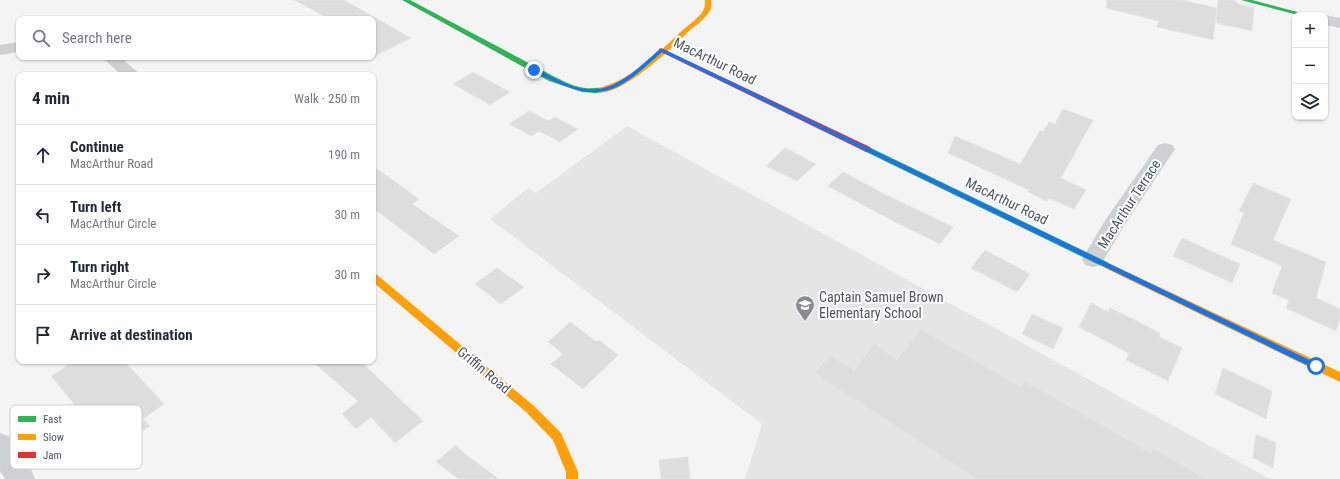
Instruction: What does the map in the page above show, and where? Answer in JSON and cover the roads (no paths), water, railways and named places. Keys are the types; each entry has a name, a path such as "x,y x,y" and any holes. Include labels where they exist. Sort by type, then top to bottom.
{"street":[{"path":"405,0 552,79 570,87 586,90 606,90 628,79 702,16 708,8 708,0"},
{"path":"1244,0 1294,12"},
{"path":"1328,21 1340,23"},
{"path":"0,50 16,47"},
{"name":"MacArthur Road","path":"662,50 1340,377"},
{"path":"114,60 128,72"},
{"name":"MacArthur Terrace","path":"1093,259 1114,224 1165,149"},
{"name":"Griffin Road","path":"376,280 530,409 556,437 572,472 572,479"},
{"path":"0,446 10,462"},
{"path":"15,469 21,479"}],"place":[{"name":"Captain Samuel Brown Elementary School","path":"805,322"}]}
